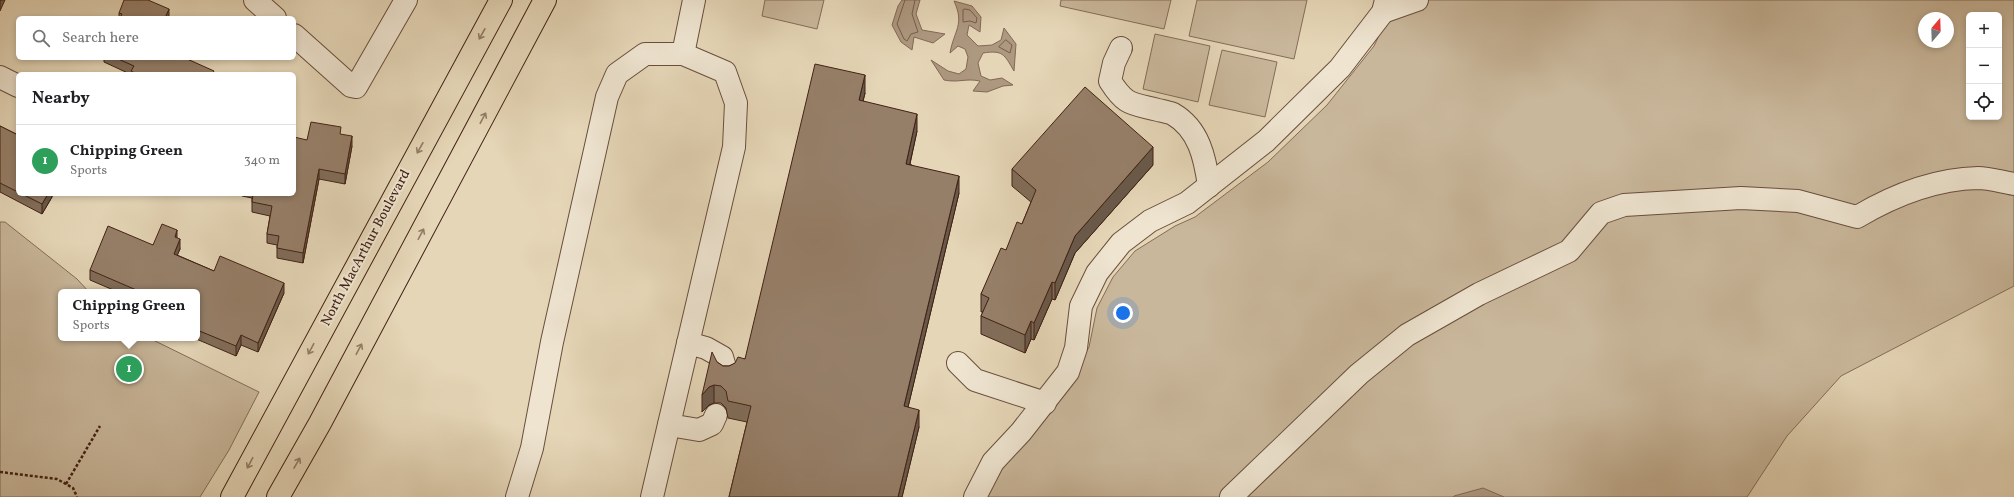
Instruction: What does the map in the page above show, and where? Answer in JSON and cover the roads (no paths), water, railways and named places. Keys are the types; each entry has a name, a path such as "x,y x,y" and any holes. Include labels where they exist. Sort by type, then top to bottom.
{"main road":[{"name":"North MacArthur Boulevard","path":"232,497 501,0"},
{"path":"278,497 320,423 545,0"}],"street":[{"path":"255,0 273,16"},
{"path":"296,37 351,86 356,86 406,0"},
{"path":"683,54 694,0"},
{"path":"975,497 993,462 1021,432 1068,372 1076,348 1081,306 1097,272 1121,243 1150,221 1187,203 1266,141 1340,68 1384,6 1417,0"},
{"path":"1121,48 1114,63 1110,81 1118,92 1131,104 1172,114 1187,126 1199,142 1203,154 1209,186"},
{"path":"517,497 532,448 552,342 607,97 617,74 645,54 683,54 725,72 736,103 734,148 652,497"},
{"path":"0,77 16,85"},
{"path":"1231,497 1359,374 1407,335 1479,294 1569,250 1601,213 1624,205 1741,198 1798,201 1857,217 1883,201 1939,182 1979,178 2014,184"},
{"path":"688,343 706,348 722,357 726,371"},
{"path":"958,363 975,380 1045,403"},
{"path":"669,425 699,430 712,424 716,415"}],"water":[{"path":"902,0 920,0 916,14 922,30 945,34 933,43 914,37 912,50 901,42 892,25 898,6"},
{"path":"954,1 972,6 981,17 980,32 969,25 967,35 978,46 992,45 1001,40 1004,28 1016,44 1014,71 1002,54 995,52 983,53 978,63 981,76 990,80 1002,78 1013,85 1003,86 987,92 973,91 980,81 944,80 931,60 948,71 959,74 966,69 968,57 965,49 958,46 950,53 959,22 959,16"},
{"path":"1483,488 1504,497 1453,497 1454,496"}],"place":[{"name":"Chipping Green","path":"129,369"}]}
